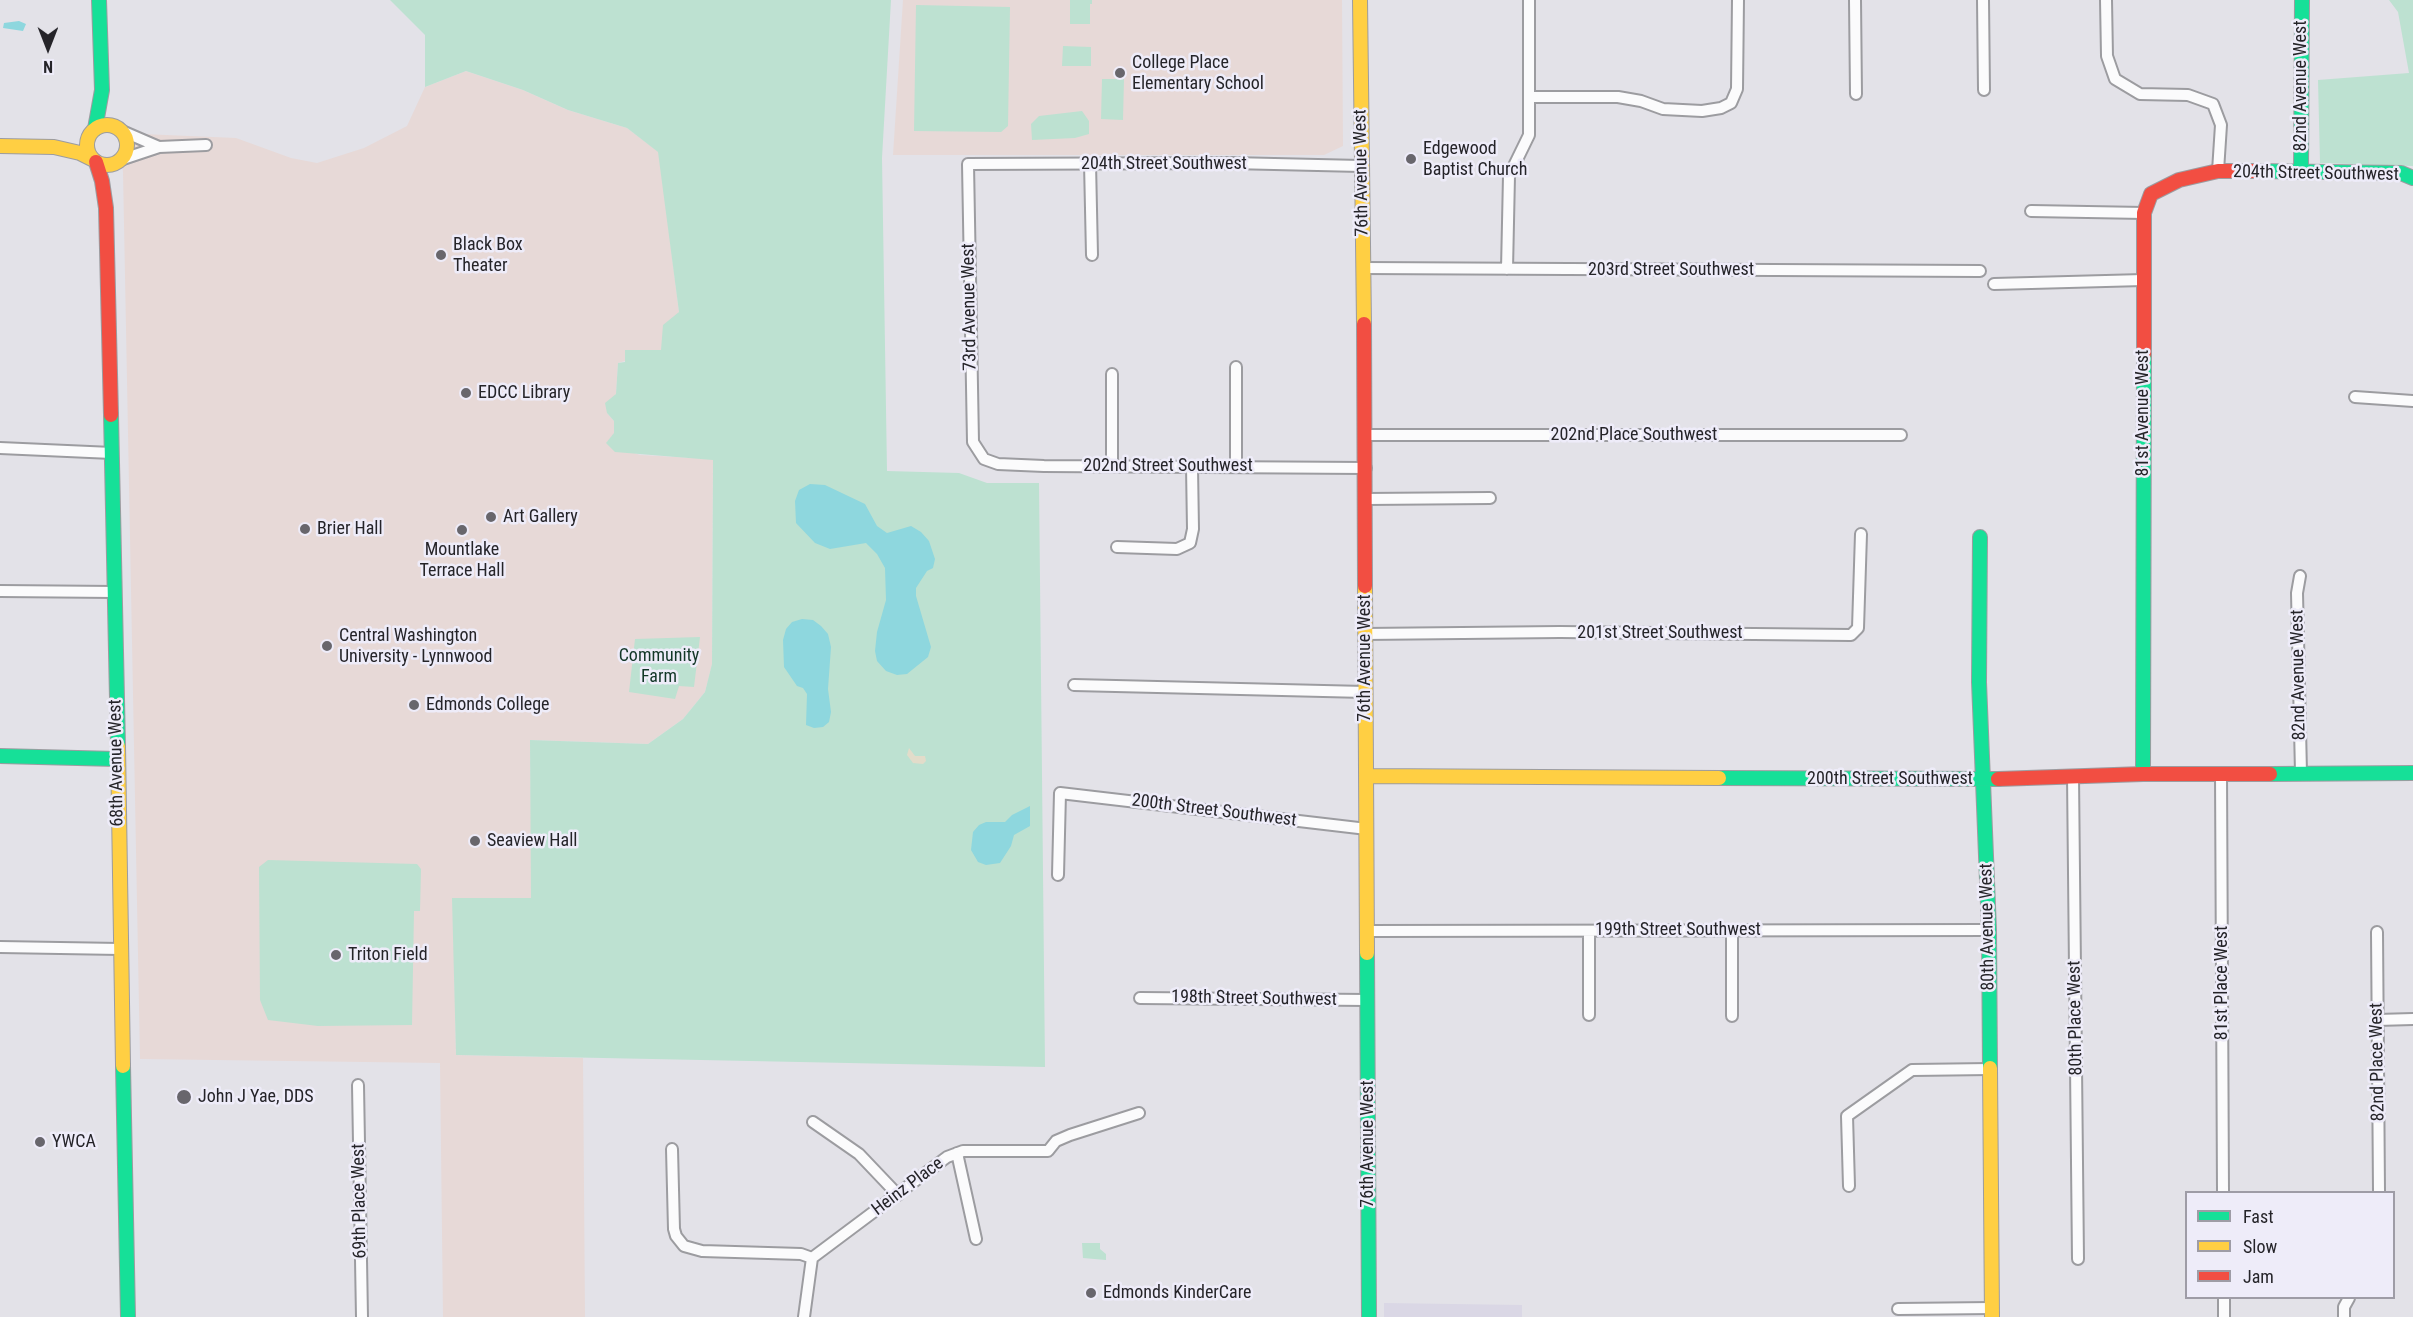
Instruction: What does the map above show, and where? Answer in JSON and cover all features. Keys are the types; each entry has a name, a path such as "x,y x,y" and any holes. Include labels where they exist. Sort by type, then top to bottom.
{"street":[{"path":"94,161 87,149 102,90 99,0"},
{"name":"76th Avenue West","path":"1360,0 1366,435 1365,692 1369,1317"},
{"path":"1508,269 1509,176 1529,135 1528,0"},
{"path":"1529,97 1618,97 1641,101 1663,110 1702,111 1721,108 1731,102 1737,89 1739,76 1738,0"},
{"path":"1855,0 1856,94"},
{"path":"1983,0 1984,90"},
{"path":"2031,211 2144,213 2151,194 2178,180 2218,171 2221,125 2213,104 2188,95 2140,94 2115,79 2107,56 2106,0"},
{"name":"82nd Avenue West","path":"2301,172 2302,0"},
{"path":"102,90 127,142 126,154 120,161"},
{"path":"54,147 82,139 106,125 159,147"},
{"path":"0,146 54,147 80,153 107,166 159,147 206,145"},
{"name":"68th Avenue West","path":"94,161 102,181 106,208 128,1317"},
{"name":"68th Avenue West","path":"106,208 120,161"},
{"name":"204th Street Southwest","path":"968,164 1361,166"},
{"name":"73rd Avenue West","path":"968,164 973,442 976,450"},
{"path":"1090,164 1092,255"},
{"name":"204th Street Southwest","path":"2218,171 2401,173 2413,178"},
{"name":"81st Avenue West","path":"2143,774 2144,213"},
{"name":"203rd Street Southwest","path":"1363,268 1980,271"},
{"path":"1994,284 2144,280"},
{"path":"1236,367 1236,467"},
{"path":"1112,374 1113,466"},
{"path":"2355,397 2413,401"},
{"name":"202nd Place Southwest","path":"1366,435 1901,435"},
{"path":"0,448 112,453"},
{"name":"202nd Street Southwest","path":"976,450 984,459 998,464 1366,468"},
{"path":"1117,548 1177,549 1190,543 1193,529 1192,467"},
{"path":"1366,499 1490,498"},
{"name":"201st Street Southwest","path":"1365,634 1560,632 1851,635 1858,628 1861,534"},
{"name":"80th Avenue West","path":"1980,537 1979,681 1989,930 1992,1313"},
{"name":"82nd Avenue West","path":"2300,576 2297,593 2301,773"},
{"path":"0,591 115,592"},
{"path":"1074,685 1365,692"},
{"path":"0,756 116,759"},
{"name":"200th Street Southwest","path":"1366,776 1983,779 2143,774 2413,773"},
{"name":"81st Place West","path":"2221,774 2223,1191"},
{"name":"80th Place West","path":"2073,776 2078,1259"},
{"name":"200th Street Southwest","path":"1058,875 1060,793 1367,829"},
{"path":"1732,930 1732,1016"},
{"name":"199th Street Southwest","path":"1368,931 1989,930"},
{"path":"1588,1015 1589,931"},
{"name":"82nd Place West","path":"2377,932 2379,1191"},
{"path":"0,947 120,949"},
{"name":"198th Street Southwest","path":"1140,998 1368,1000"},
{"path":"2377,1020 2413,1019"},
{"path":"1849,1186 1847,1116 1912,1070 1990,1069"},
{"name":"69th Place West","path":"358,1085 362,1317"},
{"name":"Heinz Place","path":"812,1258 947,1157 963,1151 1048,1150 1056,1141 1070,1135 1139,1113"},
{"path":"813,1122 859,1154 898,1195"},
{"path":"672,1149 674,1229 684,1246 697,1251 801,1254 812,1258 804,1317"},
{"path":"957,1153 976,1239"},
{"path":"2224,1299 2224,1317"},
{"path":"2344,1317 2344,1307 2348,1299"},
{"path":"1898,1309 1992,1313"}],"shaded area":[{"name":"College Place Elementary School","path":"903,0 1342,0 1343,146 1324,155 893,155"},
{"name":"Edmonds College","path":"466,71 523,90 568,110 627,128 659,152 679,312 661,350 618,363 616,394 607,413 614,421 615,433 607,443 640,455 713,459 712,665 705,692 683,719 648,744 530,740 532,898 453,898 456,1055 583,1058 585,1317 443,1317 440,1063 140,1059 123,172 119,133 236,138 291,158 317,163 364,148 407,126 425,87"},
{"path":"1384,1303 1522,1305 1522,1317 1384,1317"}],"green space":[{"path":"390,0 891,0 882,158 887,471 959,473 987,483 1039,483 1045,1067 456,1055 452,898 531,898 530,740 648,744 683,719 705,692 712,664 713,460 615,452 606,443 614,433 614,421 607,413 605,403 616,394 618,363 625,362 625,350 661,350 663,325 679,312 658,152 627,128 568,110 523,90 466,71 425,87 425,35"},
{"path":"1070,0 1092,0 1090,24 1070,24"},
{"path":"2389,0 2413,0 2413,166 2320,163 2318,80 2409,73 2398,12"},
{"path":"916,5 1010,7 1008,126 1001,132 914,131"},
{"path":"1063,46 1091,47 1091,66 1062,66"},
{"path":"1102,79 1124,79 1123,120 1101,119"},
{"path":"1082,111 1089,121 1089,134 1075,138 1032,140 1031,124 1039,116"},
{"name":"Community Farm","path":"700,637 694,687 679,686 675,699 629,692 635,639"},
{"name":"Triton Field","path":"268,860 417,864 421,869 420,911 414,911 412,1025 318,1026 268,1020 260,1000 259,867"},
{"path":"1082,1243 1100,1243 1100,1249 1106,1254 1106,1260 1083,1258"}],"sand":[{"path":"909,748 915,756 925,756 926,761 923,764 913,763 907,755"}],"water":[{"path":"19,21 26,24 23,31 3,28 4,23"},
{"path":"810,484 825,485 865,504 877,526 887,533 911,526 929,541 935,559 933,568 927,571 916,588 916,596 931,647 928,657 907,674 897,675 886,671 877,661 875,651 877,632 886,600 885,568 877,554 866,543 830,549 815,543 796,523 795,501 799,490"},
{"path":"802,619 813,620 821,626 828,634 831,647 828,689 831,712 829,722 823,727 814,728 806,725 807,694 803,688 797,686 784,667 783,640 786,629 792,622"},
{"path":"1030,806 1030,826 1014,835 1011,846 1000,863 986,865 978,862 971,850 973,832 979,825 986,822 1005,822 1012,815"}],"traffic: fast":[{"path":"95,129 102,90 99,0"},
{"path":"2301,172 2302,0"},
{"path":"2256,171 2401,173 2413,178"},
{"path":"2143,774 2144,354"},
{"path":"111,415 118,746"},
{"path":"1980,537 1979,682 1989,930 1990,1068"},
{"path":"0,756 116,759"},
{"path":"2270,774 2413,773"},
{"path":"1719,778 1998,779"},
{"path":"1367,953 1369,1317"},
{"path":"123,1066 128,1317"}],"traffic: slow":[{"path":"1360,0 1364,324"},
{"path":"107,125 115,126 121,131 126,137 127,145 126,153 121,159 115,164 107,165 99,164 93,159 88,153 87,145 88,137 93,131 99,126 107,125"},
{"path":"0,146 54,147 80,153 92,159"},
{"path":"1365,586 1367,953"},
{"path":"118,746 123,1066"},
{"path":"1366,776 1719,778"},
{"path":"1990,1068 1992,1317"}],"traffic: jam":[{"path":"96,162 102,181 106,208 111,415"},
{"path":"2144,354 2144,213 2151,194 2179,180 2218,171 2256,171"},
{"path":"1364,324 1365,586"},
{"path":"1998,779 2143,774 2270,774"}],"place":[{"name":"College Place Elementary School","path":"1120,73"},
{"name":"Edgewood Baptist Church","path":"1411,159"},
{"name":"Black Box Theater","path":"441,255"},
{"name":"EDCC Library","path":"466,393"},
{"name":"Art Gallery","path":"491,517"},
{"name":"Brier Hall","path":"305,529"},
{"name":"Mountlake Terrace Hall","path":"462,530"},
{"name":"Central Washington University - Lynnwood","path":"327,646"},
{"name":"Edmonds College","path":"414,705"},
{"name":"Seaview Hall","path":"475,841"},
{"name":"Triton Field","path":"336,955"},
{"name":"John J Yae, DDS","path":"184,1097"},
{"name":"YWCA","path":"40,1142"},
{"name":"Edmonds KinderCare","path":"1091,1293"}]}
